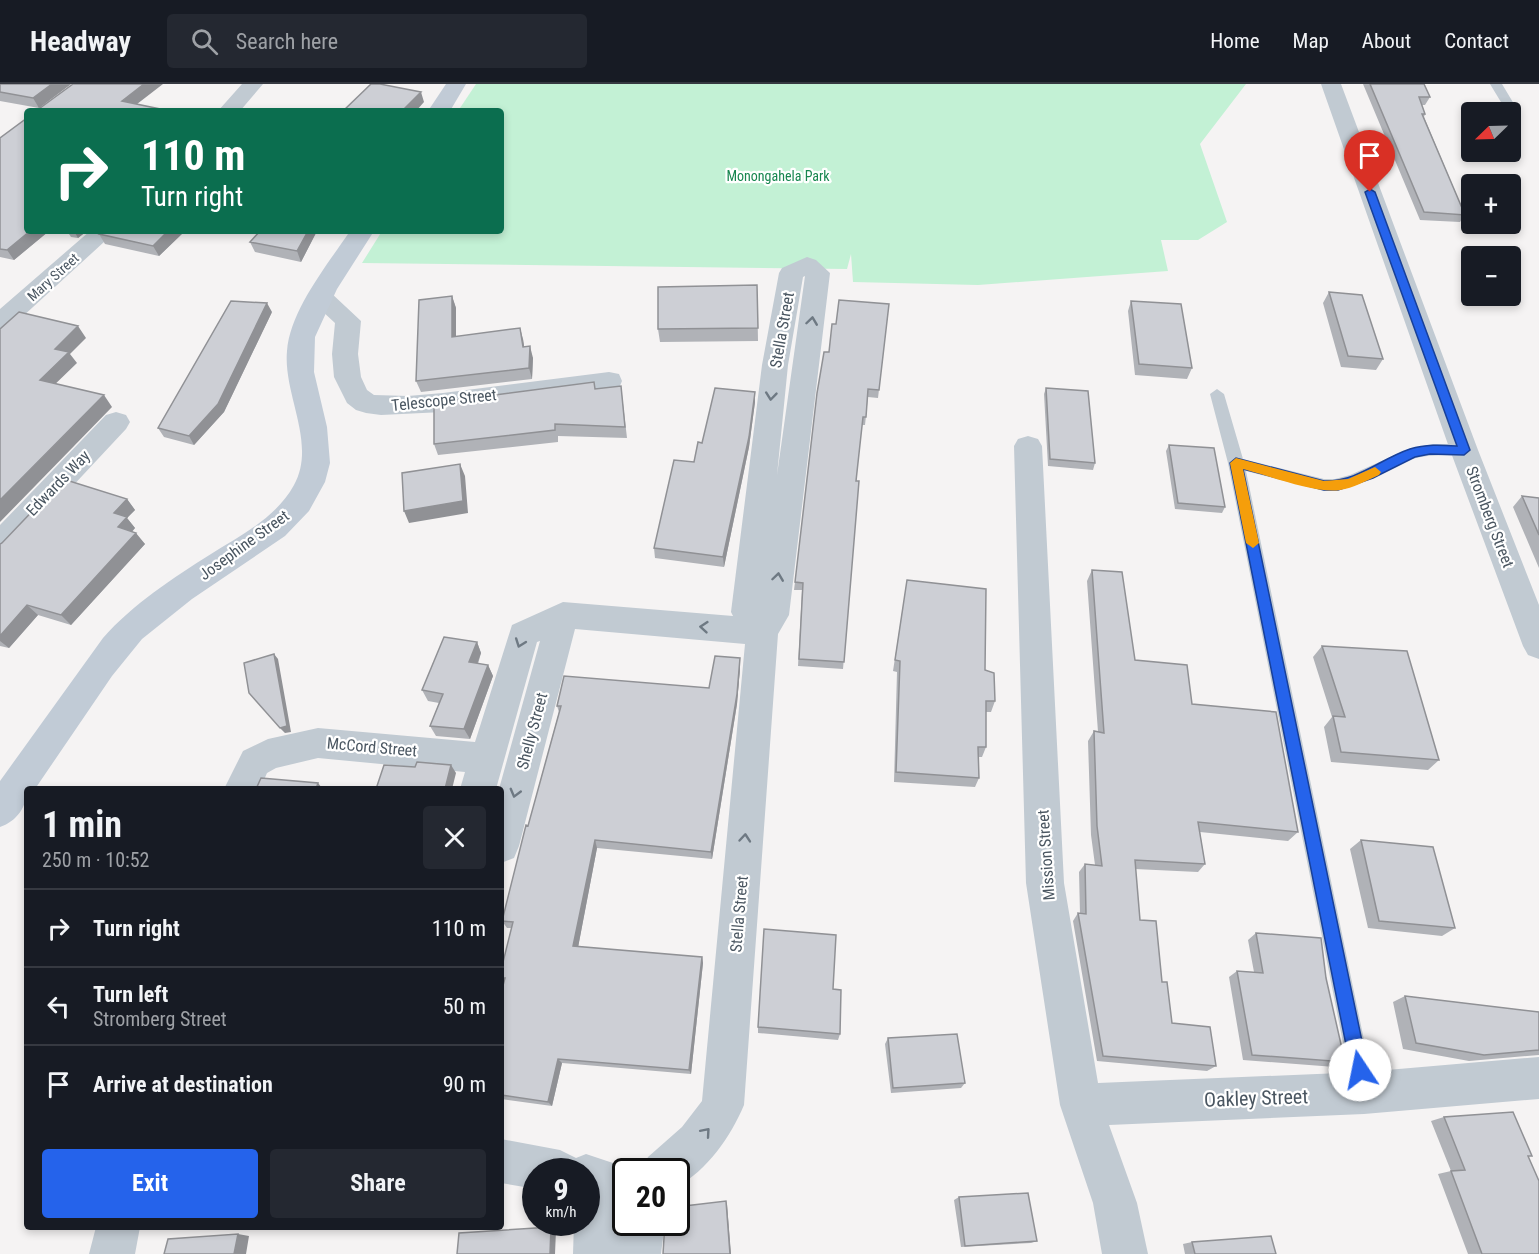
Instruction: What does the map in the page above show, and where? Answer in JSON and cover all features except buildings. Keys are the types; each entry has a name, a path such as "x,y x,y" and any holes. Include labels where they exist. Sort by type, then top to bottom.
{"street":[{"path":"232,108 253,84"},
{"path":"441,108 456,84"},
{"name":"Stromberg Street","path":"1331,84 1464,450 1539,646"},
{"name":"Mary Street","path":"0,323 10,304 100,234"},
{"name":"Josephine Street","path":"0,811 112,650 138,623 173,596 279,524 298,504 312,481 319,452 316,430 300,378 300,349 305,327 360,234"},
{"name":"Stella Street","path":"680,1158 714,1124 723,1105 762,632 773,615 818,273 807,265 792,273 775,365 747,612 762,632"},
{"name":"Telescope Street","path":"321,298 348,321 346,372 353,389 365,402 387,406 426,403 609,381"},
{"name":"Edwards Way","path":"0,544 116,423"},
{"name":"Mission Street","path":"1028,446 1045,883 1081,1105 1115,1203 1125,1254"},
{"path":"482,773 523,634 562,615 762,632"},
{"name":"Shelly Street","path":"504,835 562,615"},
{"name":"McCord Street","path":"243,786 255,762 261,758 281,749 318,743 482,773"},
{"name":"Oakley Street","path":"1081,1105 1537,1083"},
{"path":"504,1162 522,1165"},
{"path":"112,1254 117,1230"},
{"path":"593,1236 596,1254"},
{"path":"638,1254 641,1236"}],"lane":[{"path":"1496,84 1507,102"},
{"path":"1217,394 1236,463 1364,1093"},
{"path":"1236,463 1324,486 1338,486 1369,475 1412,453 1430,449 1464,450"}],"green space":[{"name":"Monongahela Park","path":"476,84 1246,84 1200,144 1227,222 1198,240 1161,240 1168,271 978,285 853,282 851,254 847,269 362,263 380,234 504,234 504,108 460,108"}],"slow traffic":[{"path":"1253,543 1236,463 1278,472 1324,486 1352,483 1375,472"}],"route":[{"path":"1360,1070 1236,463 1278,472 1324,486 1338,486 1352,483 1412,453 1430,449 1464,450 1370,192"}]}
